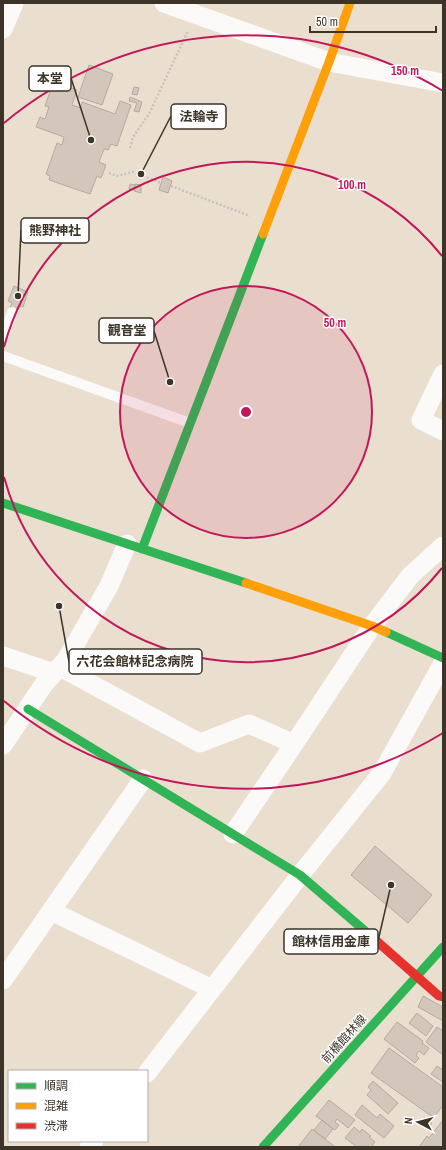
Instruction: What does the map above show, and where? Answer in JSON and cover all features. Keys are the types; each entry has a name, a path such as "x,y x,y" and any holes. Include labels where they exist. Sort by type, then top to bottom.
{"street":[{"path":"3,29 14,3"},
{"path":"3,745 44,684 66,660 109,586 135,546 190,423 329,62 350,3"},
{"path":"172,4 329,62 443,84"},
{"path":"443,374 421,420 443,431"},
{"path":"3,503 283,595 372,626 443,658"},
{"path":"233,834 372,626 410,576 443,546"},
{"path":"3,656 57,670 200,743 250,724 294,744"},
{"path":"148,1072 300,875 382,773 443,663"},
{"path":"28,709 300,875 439,996 443,997"},
{"path":"3,980 143,779"},
{"path":"51,911 212,989"},
{"name":"前橋館林線","path":"263,1147 443,947"}],"lane":[{"path":"3,338 9,315"},
{"path":"3,356 190,423"}],"path":[{"path":"130,148 133,137 149,114 196,14"},
{"path":"109,174 117,176 133,172 161,183"},
{"path":"171,186 267,223"}],"building":[{"path":"89,65 113,74 102,105 78,97"},
{"path":"52,86 70,92 72,88 77,90 72,105 81,108 82,102 115,114 120,101 131,105 117,146 111,144 108,150 104,149 99,162 106,165 101,178 97,176 90,194 49,180 50,176 46,174 57,143 62,145 64,137 36,127 40,117 45,119 49,107 45,106"},
{"path":"134,87 139,88 137,95 132,94"},
{"path":"130,97 142,102 139,112 134,111 137,103 129,101"},
{"path":"163,177 172,181 168,193 159,190"},
{"path":"130,184 135,185 134,190 129,189"},
{"path":"135,184 141,185 141,193 134,191"},
{"path":"14,286 28,292 23,307 18,306 16,310 10,308 12,303 8,301"},
{"path":"375,846 432,895 408,923 351,875"},
{"path":"423,996 443,1007 443,1021 418,1007"},
{"path":"417,1013 433,1026 426,1036 409,1023"},
{"path":"397,1022 423,1041 422,1043 429,1048 424,1055 419,1051 416,1055 419,1058 415,1063 384,1039"},
{"path":"437,1027 443,1031 443,1055 426,1042"},
{"path":"389,1048 443,1087 443,1105 434,1118 371,1073"},
{"path":"437,1066 443,1070 443,1082 431,1074"},
{"path":"373,1081 398,1103 388,1114 367,1095 371,1090 368,1087"},
{"path":"329,1100 355,1120 348,1128 337,1119 335,1122 339,1125 335,1130 316,1116"},
{"path":"362,1105 377,1118 380,1114 394,1126 384,1138 355,1115"},
{"path":"322,1120 333,1129 325,1139 314,1130"},
{"path":"427,1120 432,1123 428,1129 422,1126"},
{"path":"443,1120 443,1147 419,1147 427,1136 429,1138"},
{"path":"354,1127 360,1132 362,1129 371,1136 369,1137 375,1142 371,1147 357,1147 345,1138"},
{"path":"312,1129 334,1146 334,1147 298,1147"}],"traffic: fast":[{"path":"142,549 263,234"},
{"path":"3,503 246,583"},
{"path":"386,632 443,658"},
{"path":"28,709 300,875 372,937"},
{"path":"263,1147 443,947"}],"traffic: slow":[{"path":"263,234 350,3"},
{"path":"246,583 386,632"}],"traffic: jam":[{"path":"372,937 439,996 443,997"}],"place":[{"name":"本堂","path":"91,140"},
{"name":"法輪寺","path":"141,174"},
{"name":"熊野神社","path":"18,296"},
{"name":"観音堂","path":"170,382"},
{"name":"六花会館林記念病院","path":"59,606"},
{"name":"館林信用金庫","path":"391,885"}]}
